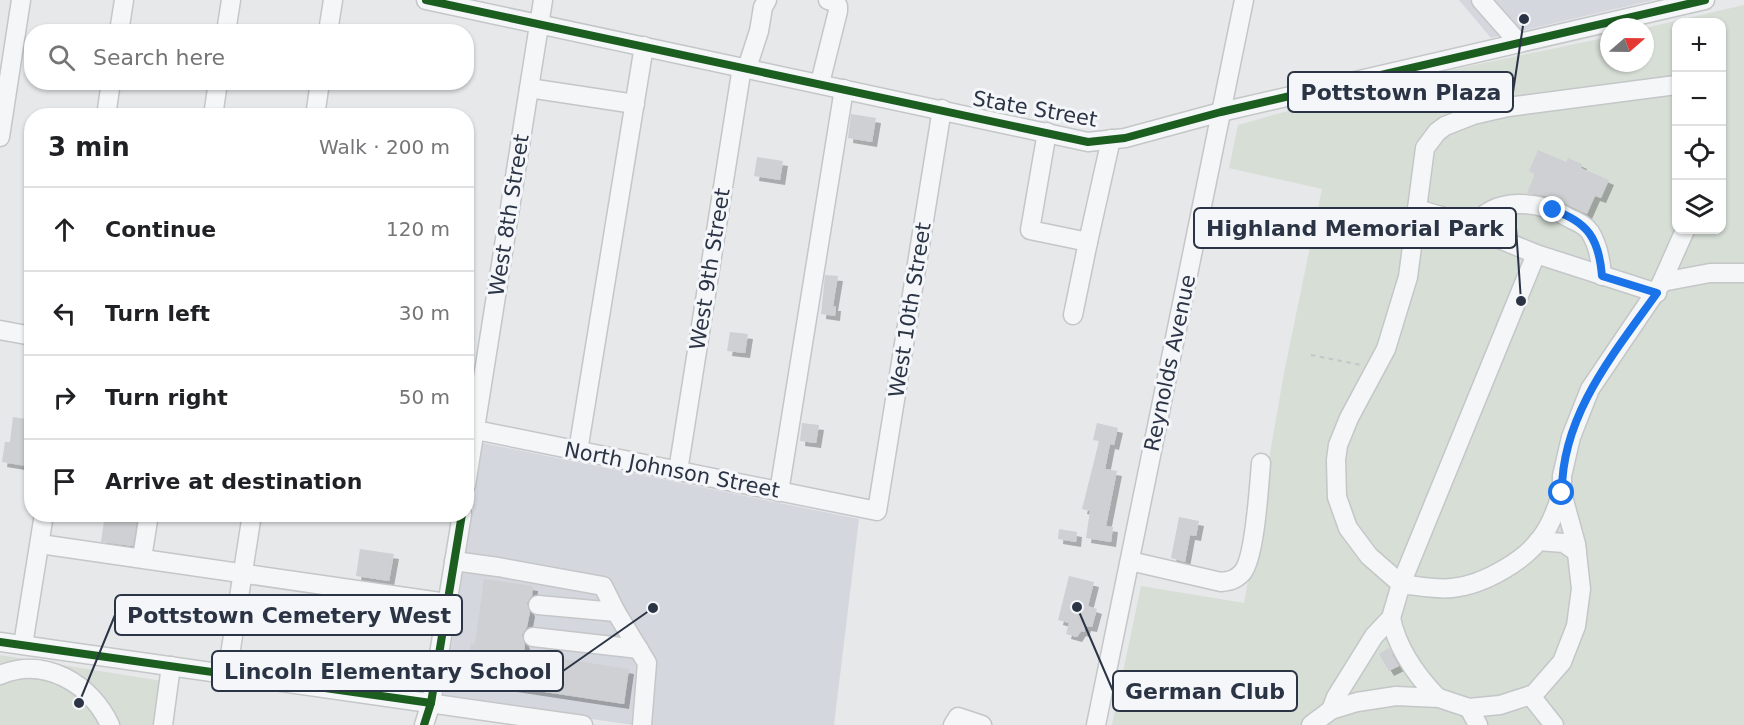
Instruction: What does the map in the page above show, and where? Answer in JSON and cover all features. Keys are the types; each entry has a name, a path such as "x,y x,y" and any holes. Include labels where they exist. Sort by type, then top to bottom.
{"street":[{"path":"0,137 21,0"},
{"path":"120,24 124,0"},
{"path":"227,24 231,0"},
{"path":"329,24 333,0"},
{"name":"State Street","path":"426,0 1088,142 1125,138 1221,112 1705,0"},
{"name":"West 8th Street","path":"474,411 543,0"},
{"path":"743,67 752,0"},
{"path":"743,67 759,31 766,0"},
{"path":"820,83 838,11 838,6 828,0"},
{"name":"Reynolds Avenue","path":"1096,725 1244,0"},
{"path":"1481,0 1519,43"},
{"path":"578,451 644,46"},
{"name":"West 9th Street","path":"678,471 743,67"},
{"path":"1562,493 1548,526 1538,541 1509,566 1485,580 1449,589 1401,584 1358,544 1345,521 1337,497 1338,445 1348,418 1386,349 1408,277 1425,148 1437,132 1473,115 1508,107 1672,86"},
{"path":"529,88 635,104"},
{"path":"779,492 844,89"},
{"path":"107,108 110,90"},
{"path":"214,108 217,90"},
{"path":"316,108 319,90"},
{"name":"West 10th Street","path":"877,511 942,110"},
{"path":"1047,132 1030,230 1088,242"},
{"path":"1073,315 1111,139"},
{"path":"1472,228 1478,218 1488,212 1514,203 1540,206 1561,213 1589,230 1597,248 1602,276"},
{"path":"1417,209 1602,276 1659,288 1710,273 1744,273"},
{"path":"1391,618 1406,656 1437,697 1474,720 1490,707 1531,696 1539,690 1562,662 1573,636 1581,589 1577,552 1562,493 1562,476 1567,452 1583,403 1597,378 1659,288 1683,234"},
{"path":"1331,710 1336,697 1374,636 1391,618 1401,584 1536,254"},
{"path":"0,330 24,334"},
{"name":"North Johnson Street","path":"474,430 877,511"},
{"path":"1130,561 1221,582 1233,580 1244,572 1251,551 1261,463"},
{"path":"23,645 43,522"},
{"path":"142,558 148,522"},
{"path":"228,674 251,522"},
{"path":"424,725 430,703 461,522"},
{"path":"1538,541 1564,543 1577,552"},
{"path":"40,544 447,603"},
{"path":"454,561 603,586 647,663 642,725"},
{"path":"538,604 616,612"},
{"path":"533,637 639,649"},
{"path":"0,642 583,725"},
{"path":"163,725 171,666"},
{"path":"0,675 28,669 50,672 71,680 89,693 103,710 110,725"},
{"path":"1311,725 1331,710 1357,702 1396,696 1437,697"},
{"path":"1531,696 1554,725"},
{"path":"953,725 958,717 982,725"}],"path":[{"path":"1311,355 1376,368"}],"shaded area":[{"path":"1459,0 1654,0 1491,38"},
{"path":"1744,5 1744,725 1112,725 1141,586 1244,603 1284,373 1322,189 1229,168 1238,125 1384,84 1600,39 1600,72 1654,72 1654,26 1672,22 1672,234 1726,234 1726,18 1688,18"},
{"path":"483,443 859,519 834,725 634,725 443,698 471,522 474,522 474,500"},
{"path":"0,655 162,681 155,725 0,725"}],"building":[{"path":"851,114 876,118 872,142 848,138"},
{"path":"1538,150 1566,162 1568,158 1582,164 1581,168 1609,180 1601,198 1595,196 1587,214 1550,197 1527,193 1535,174 1529,171"},
{"path":"757,157 783,161 780,180 754,176"},
{"path":"825,275 838,276 833,306 836,306 835,316 821,314"},
{"path":"730,332 748,334 745,353 727,351"},
{"path":"13,417 24,419 24,466 2,462 5,442 10,442"},
{"path":"802,423 819,425 816,443 800,441"},
{"path":"1097,423 1118,428 1114,445 1110,444 1105,469 1117,471 1106,526 1113,527 1111,542 1086,538 1090,511 1082,509 1099,441 1093,440"},
{"path":"1179,517 1199,521 1196,536 1190,535 1185,562 1171,558"},
{"path":"104,522 137,522 133,546 101,542"},
{"path":"1059,529 1077,532 1076,542 1058,539"},
{"path":"360,549 394,554 389,581 356,576"},
{"path":"1069,576 1094,582 1088,606 1097,609 1092,627 1086,626 1084,632 1081,631 1077,637 1066,634 1069,623 1058,620"},
{"path":"484,579 533,586 532,596 527,603 530,612 527,627 522,635 525,645 524,653 629,669 624,704 479,682 467,668 471,643 475,644"},
{"path":"1389,648 1399,666 1389,671 1379,654"}],"cycle path":[{"path":"426,0 1088,142 1125,138 1221,112 1705,0"},
{"path":"424,725 431,703 461,522"},
{"path":"0,642 431,703"}],"place":[{"name":"Pottstown Plaza","path":"1524,19"},
{"name":"Highland Memorial Park","path":"1521,301"},
{"name":"German Club","path":"1077,607"},
{"name":"Lincoln Elementary School","path":"653,608"},
{"name":"Pottstown Cemetery West","path":"79,703"}],"route":[{"path":"1553,210 1589,230 1597,248 1602,276 1657,293 1597,378 1583,403 1567,452 1562,476 1562,493"}]}
